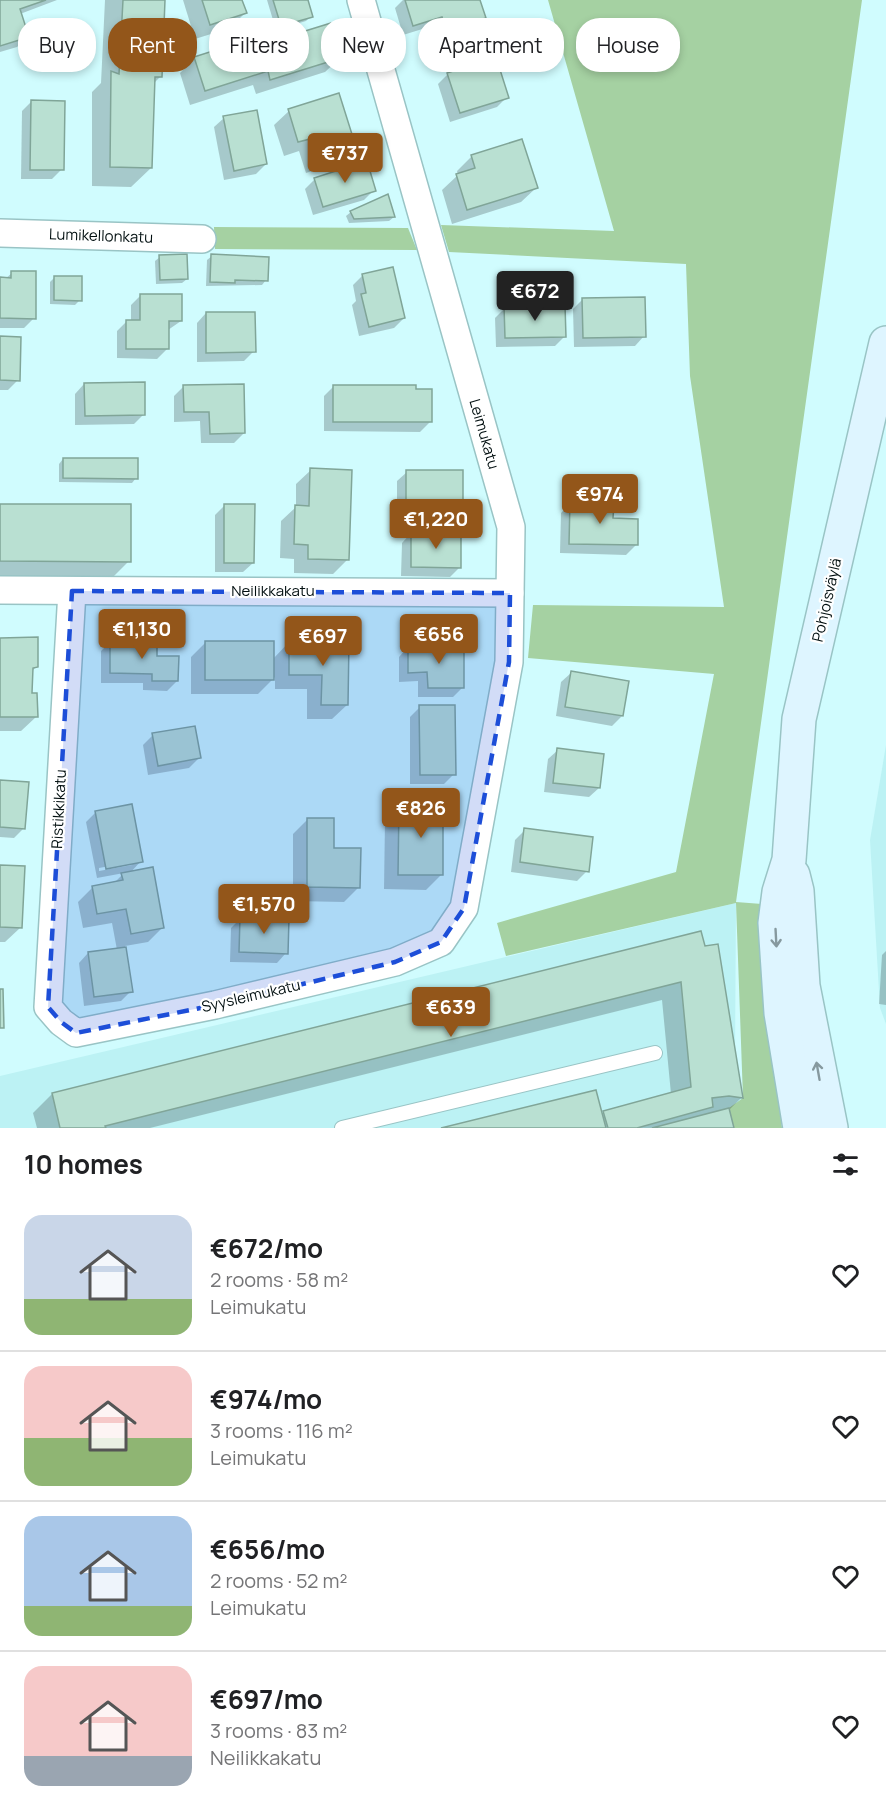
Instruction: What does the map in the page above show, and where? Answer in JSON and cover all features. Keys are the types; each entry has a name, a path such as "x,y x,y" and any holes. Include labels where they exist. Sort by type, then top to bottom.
{"main road":[{"name":"Pohjoisväylä","path":"800,1128 782,1023 775,923 779,892 789,861 800,719 886,343"},
{"name":"Pohjoisväylä","path":"789,861 797,891 803,986 831,1128"}],"street":[{"name":"Leimukatu","path":"361,0 511,527 509,662 464,909 441,942"},
{"name":"Lumikellonkatu","path":"0,233 202,239"},
{"name":"Neilikkakatu","path":"0,590 510,593"},
{"name":"Ristikkikatu","path":"61,1022 48,1007 72,591"},
{"name":"Syysleimukatu","path":"61,1022 76,1033 215,1005 395,962 441,942"}],"lane":[{"path":"342,1128 655,1053"}],"highlighted area":[{"path":"72,591 510,593 509,662 464,908 441,942 395,962 215,1005 76,1033 61,1022 48,1007"}],"shaded area":[{"path":"886,745 886,1024 880,1008 870,840"},
{"path":"736,903 735,1057 749,1128 0,1128 0,1076"}],"green space":[{"path":"548,0 862,0 736,902 762,904 763,984 782,1128 734,1128 729,1108 743,1098 736,903 506,956 497,923 676,872 714,674 528,658 533,605 724,607 690,376 686,264 449,252 441,225 614,231 564,56 564,18 553,18"},
{"path":"214,227 408,228 417,250 215,249"}],"building":[{"path":"0,0 46,0 20,9 23,18 18,18 18,40 0,46"},
{"path":"123,0 165,0 164,18 122,18"},
{"path":"202,0 242,0 247,13 232,18 209,18 209,22"},
{"path":"273,0 308,0 313,17 279,18"},
{"path":"405,0 480,0 486,18 418,18 418,24 413,26"},
{"path":"321,26 321,64 309,68 309,30"},
{"path":"209,52 209,72 265,72 205,91 197,66 197,56"},
{"path":"111,72 119,74 119,72 162,72 162,77 155,77 152,168 110,167"},
{"path":"268,72 296,72 270,80"},
{"path":"501,72 509,98 460,113 447,73"},
{"path":"339,93 356,147 321,159 314,138 298,142 288,109"},
{"path":"31,100 65,101 64,170 30,170"},
{"path":"257,110 267,164 234,171 223,116"},
{"path":"522,139 538,188 467,210 456,174 475,168 471,155"},
{"path":"367,161 376,191 323,207 314,178"},
{"path":"388,194 395,217 354,219 350,211"},
{"path":"187,254 188,279 160,280 159,255"},
{"path":"211,254 269,257 268,281 210,282"},
{"path":"393,267 405,318 369,327 361,294 366,293 362,274"},
{"path":"11,271 36,271 36,319 0,318 0,277 11,278"},
{"path":"54,276 82,276 82,301 54,300"},
{"path":"140,294 182,294 182,321 169,321 169,349 126,349 126,320 140,320"},
{"path":"645,297 646,337 583,338 582,298"},
{"path":"565,305 566,337 505,338 504,306"},
{"path":"206,312 255,312 256,352 206,353"},
{"path":"0,336 21,337 20,381 0,380"},
{"path":"145,382 145,415 85,416 84,383"},
{"path":"244,384 245,433 210,434 209,412 184,412 183,385"},
{"path":"333,385 416,385 416,389 432,389 432,422 333,422"},
{"path":"63,458 138,458 138,479 63,478"},
{"path":"310,468 352,470 349,560 308,559 308,545 294,544 295,505 309,506"},
{"path":"406,470 463,470 463,507 406,507"},
{"path":"570,501 614,503 613,518 638,519 638,545 569,544"},
{"path":"0,504 131,504 131,562 0,561"},
{"path":"224,504 255,504 254,563 224,563"},
{"path":"411,531 461,532 461,568 411,567"},
{"path":"38,637 38,667 33,668 32,693 37,693 38,717 0,717 0,638"},
{"path":"110,639 157,640 157,656 179,656 178,681 152,681 152,674 110,673"},
{"path":"289,640 349,641 348,705 321,705 322,675 289,675"},
{"path":"205,641 274,641 274,680 205,680"},
{"path":"408,645 464,645 464,688 428,688 427,672 408,673"},
{"path":"571,671 629,681 623,716 565,707"},
{"path":"419,705 455,705 456,775 420,775"},
{"path":"195,726 201,758 158,766 152,733"},
{"path":"557,748 604,754 600,788 553,783"},
{"path":"0,780 29,782 25,829 0,827"},
{"path":"399,803 443,804 443,875 398,875"},
{"path":"132,804 143,862 106,869 95,811"},
{"path":"307,818 334,818 334,848 361,848 360,888 307,887"},
{"path":"524,828 593,837 589,872 520,862"},
{"path":"0,865 25,866 22,928 0,927"},
{"path":"153,867 164,928 131,934 126,909 97,914 92,886 123,880 121,873"},
{"path":"240,917 289,918 288,954 239,952"},
{"path":"701,931 705,946 718,944 743,1098 729,1096 712,1098 713,1107 637,1128 608,1128 603,1111 691,1087 681,982 105,1126 106,1128 60,1128 52,1093"},
{"path":"126,947 133,992 94,997 88,952"},
{"path":"0,989 3,989 4,1028 0,1028"},
{"path":"596,1090 606,1128 441,1128"},
{"path":"729,1108 734,1128 652,1128"}]}
